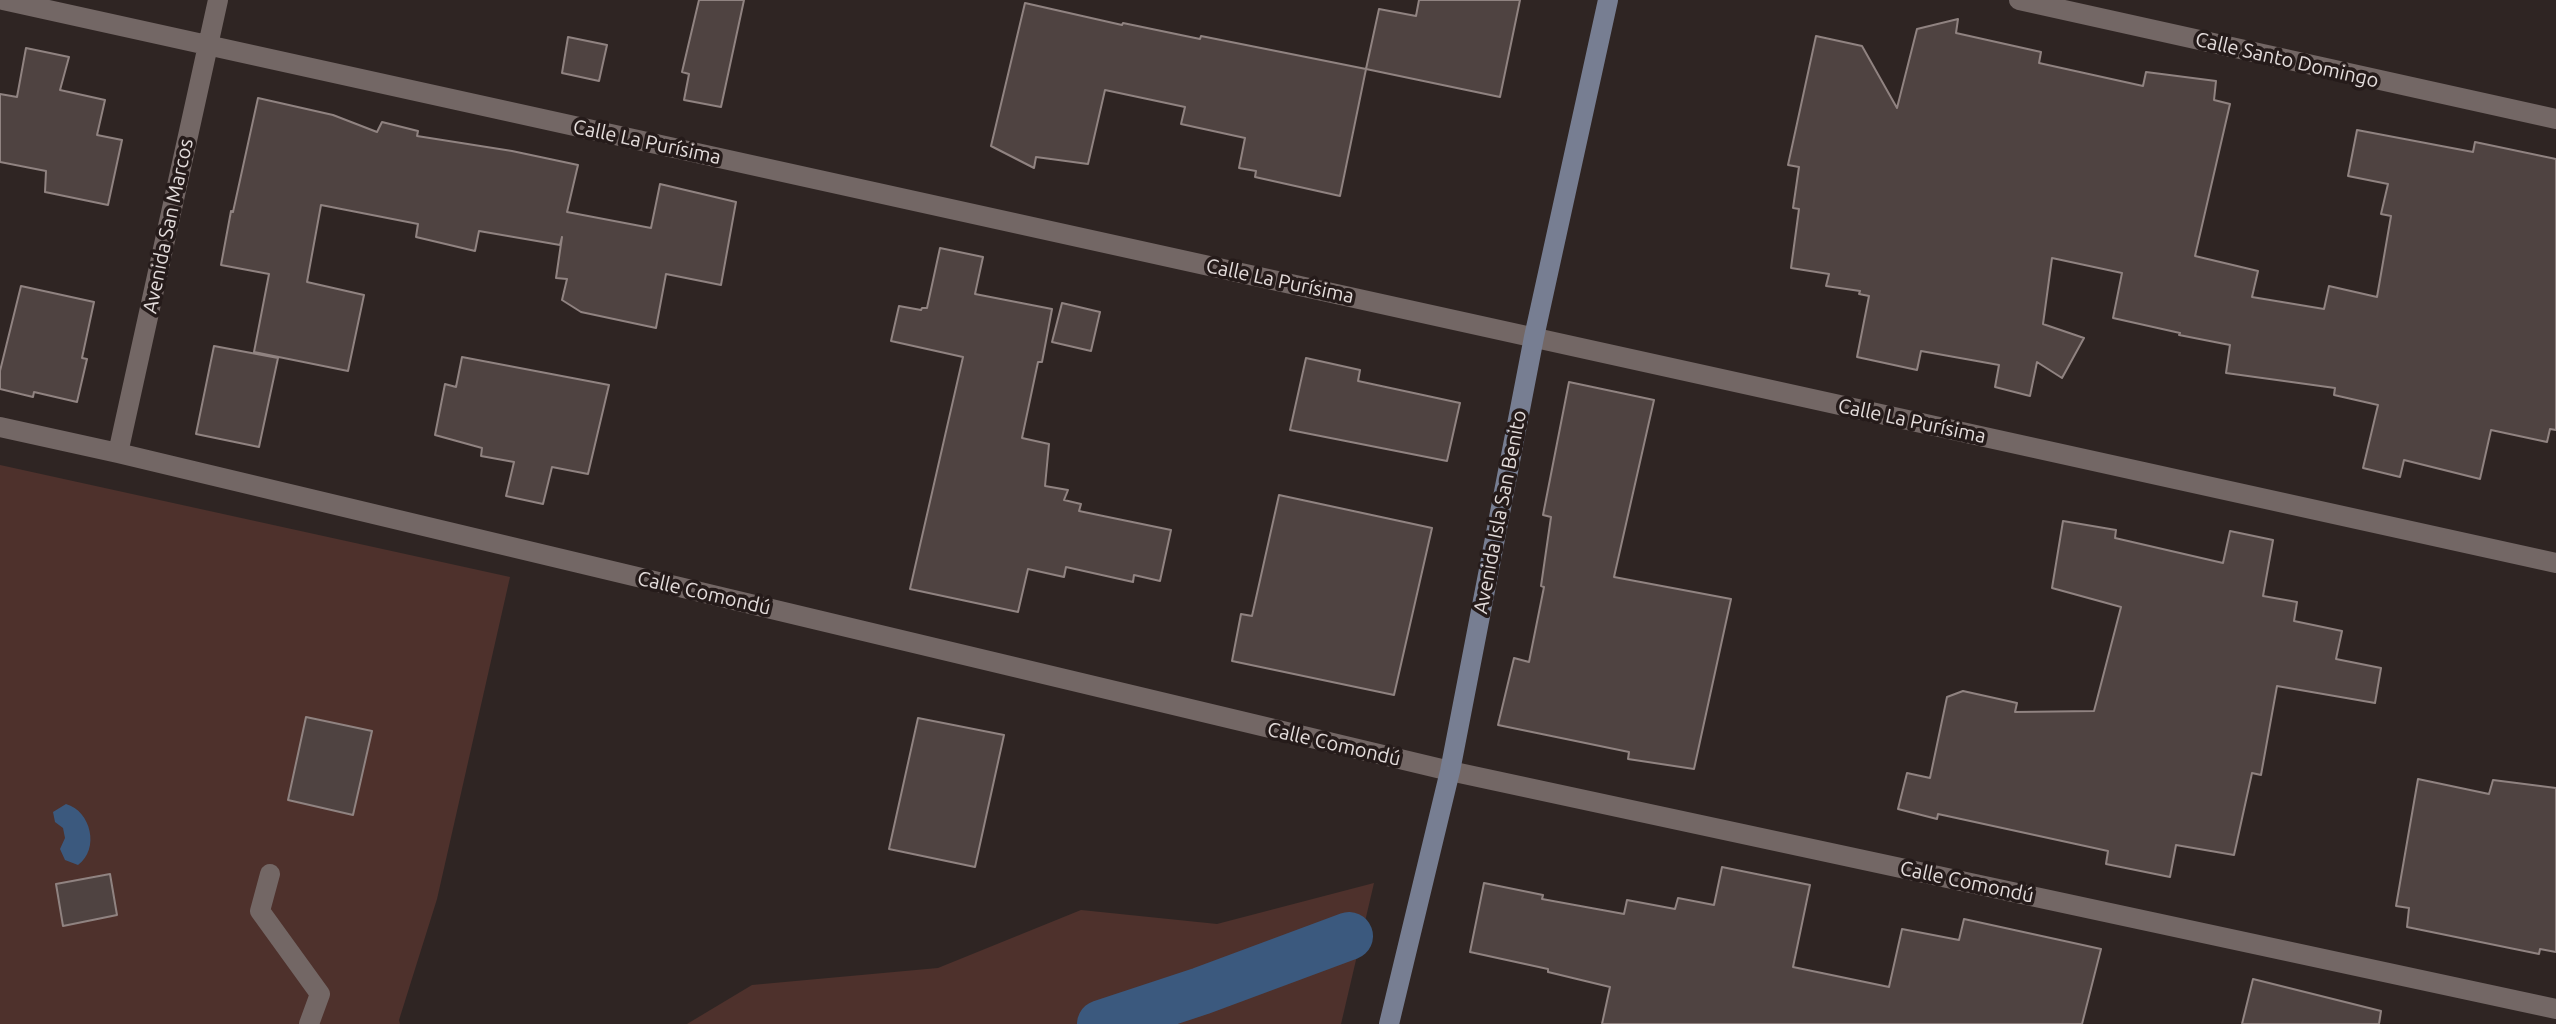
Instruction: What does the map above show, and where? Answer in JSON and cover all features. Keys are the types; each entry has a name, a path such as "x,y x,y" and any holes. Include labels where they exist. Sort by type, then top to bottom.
{"main road":[{"name":"Avenida Isla San Benito","path":"1389,1024 1450,771 1534,337 1608,0"}],"street":[{"name":"Calle La Purísima","path":"3,0 2556,563"},
{"name":"Avenida San Marcos","path":"118,453 218,0"},
{"name":"Calle Santo Domingo","path":"2019,0 2556,119"},
{"name":"Calle Comondú","path":"0,427 1450,771 2556,1009"},
{"path":"270,874 260,911 320,994 309,1024"}],"shaded area":[{"path":"0,465 510,577 437,899 400,1024 0,1024"},
{"path":"1374,883 1341,1024 687,1024 752,985 938,968 1081,910 1217,924"}],"water":[{"path":"66,804 82,814 90,831 89,850 78,865 65,860 60,849 65,838 53,812"}],"building":[{"path":"699,0 744,0 721,107 684,100 689,74 682,72"},
{"path":"1419,0 1520,0 1500,97 1366,69 1379,9 1416,16"},
{"path":"1025,3 1122,25 1200,39 1201,36 1366,69 1340,196 1255,177 1256,171 1239,168 1245,138 1181,124 1185,107 1105,90 1088,164 1036,157 1034,168 991,146"},
{"path":"1958,19 1956,33 2041,52 2039,63 2143,86 2146,72 2216,81 2214,100 2230,104 2195,256 2258,271 2252,297 2324,309 2329,286 2377,297 2391,216 2381,214 2388,184 2348,176 2357,130 2473,152 2475,142 2556,159 2556,430 2550,429 2547,442 2491,430 2480,479 2404,460 2400,477 2363,468 2378,405 2334,395 2335,388 2226,373 2230,345 2113,318 2122,273 2052,258 2043,324 2084,338 2062,378 2037,362 2030,396 1995,387 1999,365 1921,351 1917,370 1857,357 1869,296 1859,294 1860,291 1826,286 1829,274 1791,268 1799,209 1793,208 1799,167 1788,165 1816,36 1862,46 1897,108 1917,29"},
{"path":"568,37 607,45 599,81 562,73"},
{"path":"26,48 69,57 60,90 105,100 97,135 122,140 108,205 45,192 46,171 0,162 0,94 17,97"},
{"path":"258,98 333,115 377,132 382,122 418,131 417,136 578,165 567,212 651,228 660,184 736,202 721,285 666,274 656,328 581,312 562,300 567,279 556,278 562,237 560,245 479,231 475,251 416,237 418,224 321,205 307,282 364,295 348,371 254,352 269,274 221,265"},
{"path":"940,248 983,257 975,294 1052,309 1022,438 1049,444 1045,486 1068,490 1064,500 1081,504 1079,511 1171,530 1160,581 1134,575 1133,582 1066,567 1064,577 1028,569 1018,612 910,589 963,357 891,341 899,306 921,310 927,308"},
{"path":"21,286 94,302 82,358 87,359 77,402 34,392 33,397 0,389 0,371"},
{"path":"1062,303 1100,312 1091,351 1052,342"},
{"path":"214,346 278,358 259,447 196,434"},
{"path":"462,357 609,385 588,474 552,467 543,504 506,496 514,462 481,456 482,448 435,435 445,384 456,387"},
{"path":"1306,358 1360,370 1358,381 1460,403 1447,461 1290,430"},
{"path":"1569,382 1654,400 1614,577 1731,599 1694,769 1628,759 1629,752 1498,725 1514,658 1529,662 1544,587 1541,586 1551,517 1543,515"},
{"path":"1279,495 1432,528 1394,695 1232,661 1241,614 1252,616"},
{"path":"2063,521 2116,530 2115,538 2223,563 2230,531 2273,540 2263,596 2297,602 2294,621 2342,631 2336,659 2381,668 2375,703 2277,686 2261,775 2252,773 2234,855 2176,845 2170,877 2106,864 2108,851 1938,814 1937,819 1898,809 1907,773 1930,778 1947,697 1963,691 2017,703 2015,712 2094,711 2121,607 2052,588"},
{"path":"306,717 372,731 353,815 288,800"},
{"path":"918,718 1004,735 975,867 889,849"},
{"path":"2418,779 2489,794 2493,780 2556,788 2556,952 2540,949 2539,954 2407,927 2409,908 2396,906"},
{"path":"1722,867 1810,885 1793,967 1889,987 1902,929 1959,940 1964,919 2101,949 2082,1024 1602,1024 1610,987 1548,972 1548,969 1470,952 1484,883 1543,895 1542,899 1624,914 1627,900 1675,909 1678,898 1714,905"},
{"path":"110,874 117,915 63,926 56,884"},
{"path":"2253,979 2381,1011 2379,1024 2242,1024"}],"waterway":[{"path":"1101,1024 1349,936"}]}
